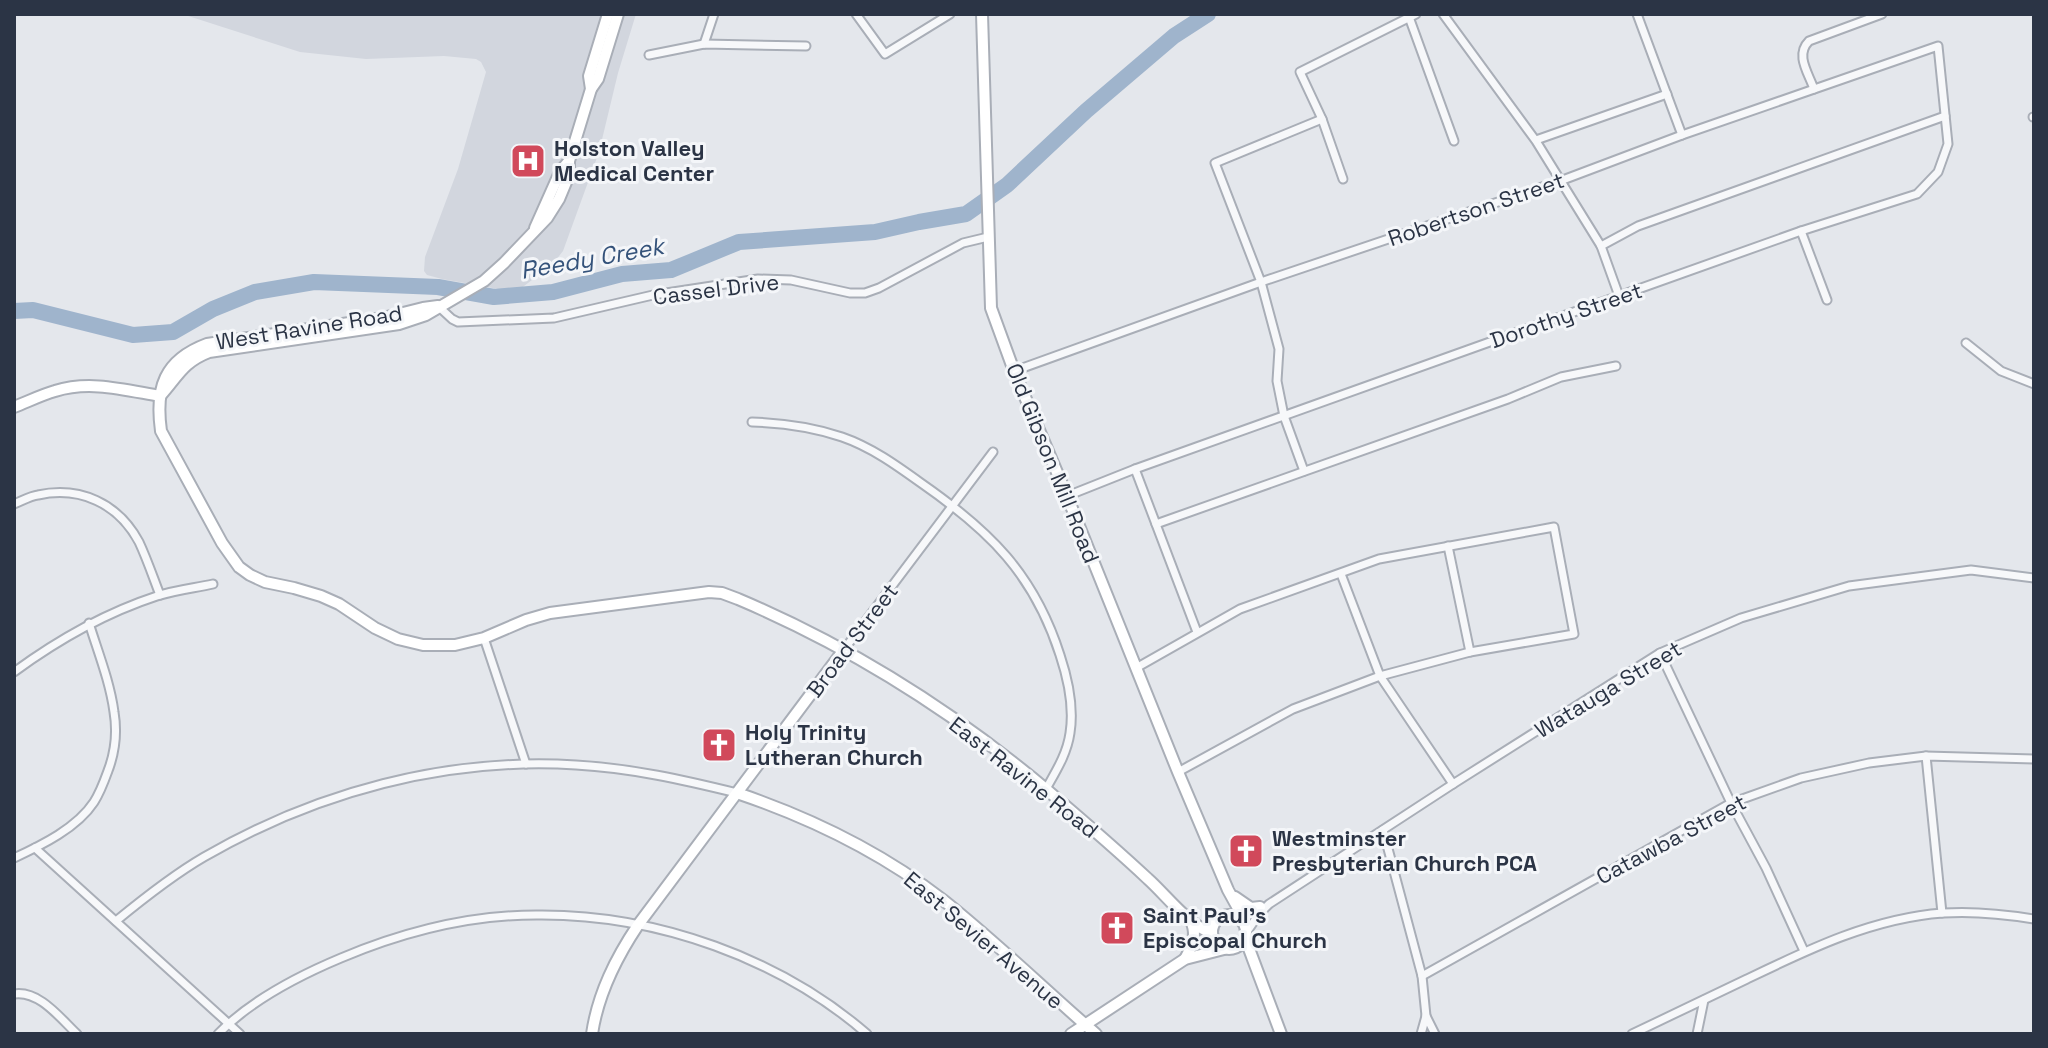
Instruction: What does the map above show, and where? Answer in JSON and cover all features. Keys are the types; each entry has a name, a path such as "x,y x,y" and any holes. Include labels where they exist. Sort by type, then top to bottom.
{"street":[{"name":"West Ravine Road","path":"591,89 589,76 608,14"},
{"name":"West Ravine Road","path":"160,396 162,381 173,365 186,354 207,344 383,318 442,305 484,281 534,230 560,172 569,161 618,14"},
{"path":"704,44 714,14"},
{"path":"856,15 885,54 950,14"},
{"name":"Old Gibson Mill Road","path":"982,14 991,308 1178,772 1239,910 1239,919"},
{"path":"1443,14 1536,140 1601,246 1619,296"},
{"path":"1637,14 1682,135"},
{"path":"1814,89 1802,56 1803,47 1809,41 1882,14"},
{"path":"1343,179 1322,119 1300,72 1412,16 1454,141"},
{"path":"649,55 704,44 806,46"},
{"name":"Robertson Street","path":"1014,371 1938,46"},
{"name":"Dorothy Street","path":"1067,496 1801,231 1917,194 1938,172 1948,144 1938,46"},
{"path":"1536,140 1667,94"},
{"path":"1601,246 1638,226 1945,116"},
{"path":"1304,471 1284,416 1277,381 1279,349 1261,282 1215,163 1322,119"},
{"path":"1801,231 1827,300"},
{"name":"Cassel Drive","path":"442,305 458,322 547,319 653,295 758,279 791,280 850,293 865,293 963,243 988,237"},
{"path":"1966,343 2001,371 2034,384"},
{"path":"1156,524 1508,399 1561,377 1616,366"},
{"path":"14,407 55,390 79,386 106,386 160,396 161,431 222,543 239,567 265,582 321,596 398,639 423,645 455,645 484,638 537,616 709,592 722,593 751,605 843,651"},
{"path":"752,422 808,428 873,450 953,505 979,526 1013,563 1040,604 1054,636 1070,700 1070,732 1061,763 1046,789"},
{"name":"Broad Street","path":"592,1034 601,995 623,948 638,925 993,452"},
{"path":"1135,469 1197,632"},
{"path":"14,504 37,495 72,493 101,501 124,519 138,541 160,595"},
{"path":"1136,668 1240,609 1379,559 1554,527 1574,634 1470,652 1380,676 1293,709 1178,772"},
{"path":"1448,546 1470,652"},
{"name":"Watauga Street","path":"1239,919 1660,653 1741,618 1849,586 1971,570 2034,578"},
{"path":"1341,574 1380,676 1453,784"},
{"path":"14,672 46,648 89,623 160,595 213,584"},
{"path":"14,858 64,830 94,803 112,759 115,714 89,623"},
{"path":"484,638 526,764"},
{"name":"East Ravine Road","path":"843,651 952,718 1046,789 1191,921 1212,934"},
{"path":"1660,653 1804,951"},
{"path":"1926,756 1942,913"},
{"name":"Catawba Street","path":"1422,976 1731,803 1801,778 1869,763 1926,756 2034,759"},
{"path":"116,921 157,888 249,832 353,791 407,778 474,767 576,765 666,776 737,793"},
{"name":"East Sevier Avenue","path":"737,793 791,812 838,834 915,880 975,926 1096,1034"},
{"path":"1383,830 1422,976 1426,1016 1435,1034"},
{"path":"35,848 240,1034"},
{"path":"1071,1034 1185,959 1212,934 1228,890 1251,908 1264,906"},
{"name":"Watauga Street","path":"1246,936 1264,906"},
{"path":"1632,1034 1804,951 1870,926 1942,913 2002,913 2034,919"},
{"path":"218,1034 228,1023 266,997 315,969 356,951 412,933 486,918 541,915 575,916 638,925 697,940 770,970 824,1002 867,1034"},
{"path":"1185,959 1193,945 1195,932 1191,921 1208,923 1232,915 1239,919 1244,924 1255,969 1281,1034"},
{"path":"1212,934 1216,944 1255,969"},
{"path":"1185,959 1239,946 1246,936"},
{"path":"14,994 22,993 40,1000 77,1034"},
{"path":"1697,1034 1704,1000"},
{"path":"1421,1034 1426,1016"}],"shaded area":[{"name":"Holston Valley Medical Center","path":"182,14 636,14 599,152 563,251 552,265 520,289 504,290 442,279 427,275 424,271 425,257 458,169 486,72 481,62 444,56 366,59 300,52"}],"waterway":[{"name":"Reedy Creek","path":"14,311 33,310 133,335 173,332 213,309 255,292 314,282 438,287 494,297 553,292 622,274 671,270 739,242 875,232 966,214 1007,185 1086,111 1174,36 1208,14"}],"place":[{"name":"Holston Valley Medical Center","path":"528,161"},
{"name":"Holy Trinity Lutheran Church","path":"719,745"},
{"name":"Westminster Presbyterian Church PCA","path":"1246,851"},
{"name":"Saint Paul's Episcopal Church","path":"1117,928"}]}
